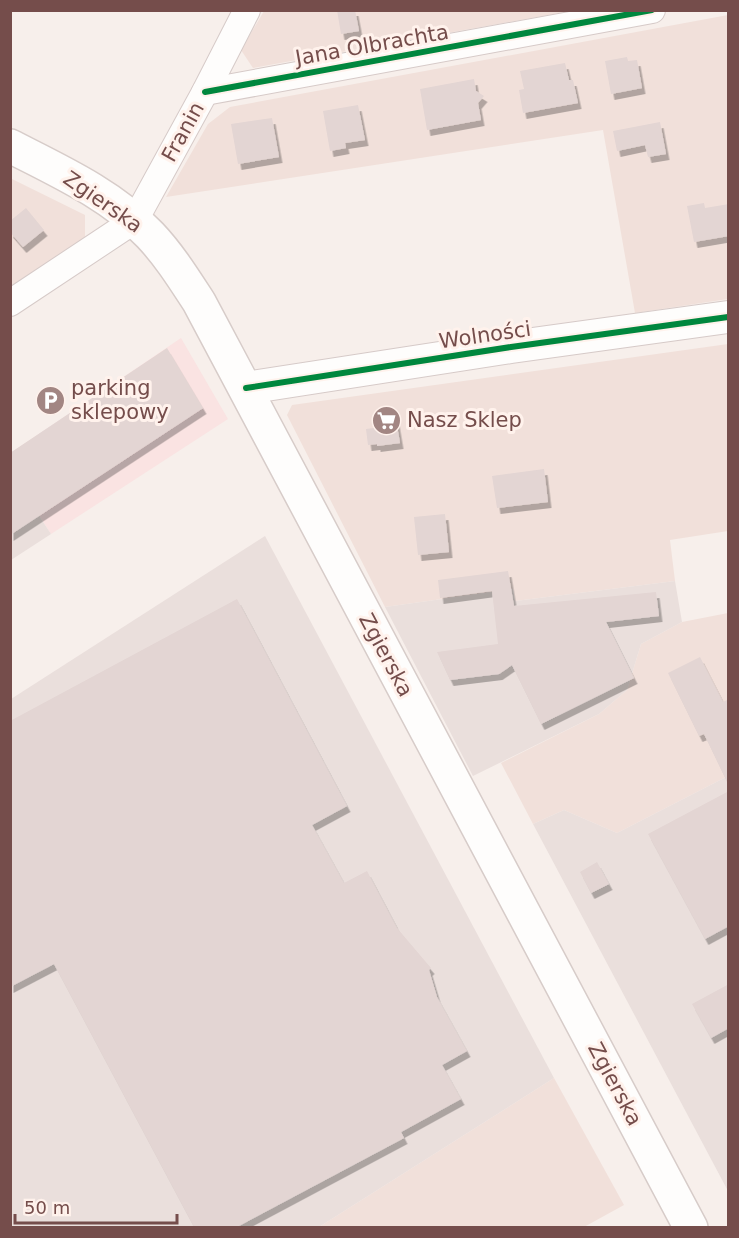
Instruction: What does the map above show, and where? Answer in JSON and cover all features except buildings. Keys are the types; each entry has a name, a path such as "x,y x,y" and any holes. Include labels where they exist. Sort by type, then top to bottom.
{"main road":[{"name":"Zgierska","path":"10,146 69,176 135,220 150,235 183,277 199,302 691,1227"}],"street":[{"name":"Franin","path":"135,220 247,10"},
{"name":"Jana Olbrachta","path":"205,92 652,10"},
{"path":"10,303 135,220"},
{"name":"Wolności","path":"246,388 511,347 729,317"}],"shaded area":[{"path":"264,11 570,11 253,68 241,50"},
{"path":"728,15 728,299 635,313 603,130 166,197 208,124 230,107"},
{"path":"10,178 85,215 85,238 11,287"},
{"path":"181,338 228,419 51,534 11,472 11,453"},
{"path":"728,344 728,531 670,540 675,581 515,601 513,589 385,607 287,415 292,405"},
{"path":"10,472 51,534 11,560 10,560"},
{"path":"265,536 554,1078 319,1227 11,1228 11,699"},
{"path":"675,581 682,622 641,644 627,690 599,714 473,776 385,607 513,589 515,601"},
{"path":"728,613 728,776 617,833 564,810 533,824 501,763 599,714 627,690 641,644 682,622"},
{"path":"728,776 728,1191 533,824 564,810 617,833"},
{"path":"554,1078 624,1205 584,1227 319,1227"}],"cycle path":[{"path":"205,92 652,10"},
{"path":"246,388 511,347 728,317"}],"place":[{"name":"parking sklepowy","path":"50,400"},
{"name":"Nasz Sklep","path":"386,420"}]}
